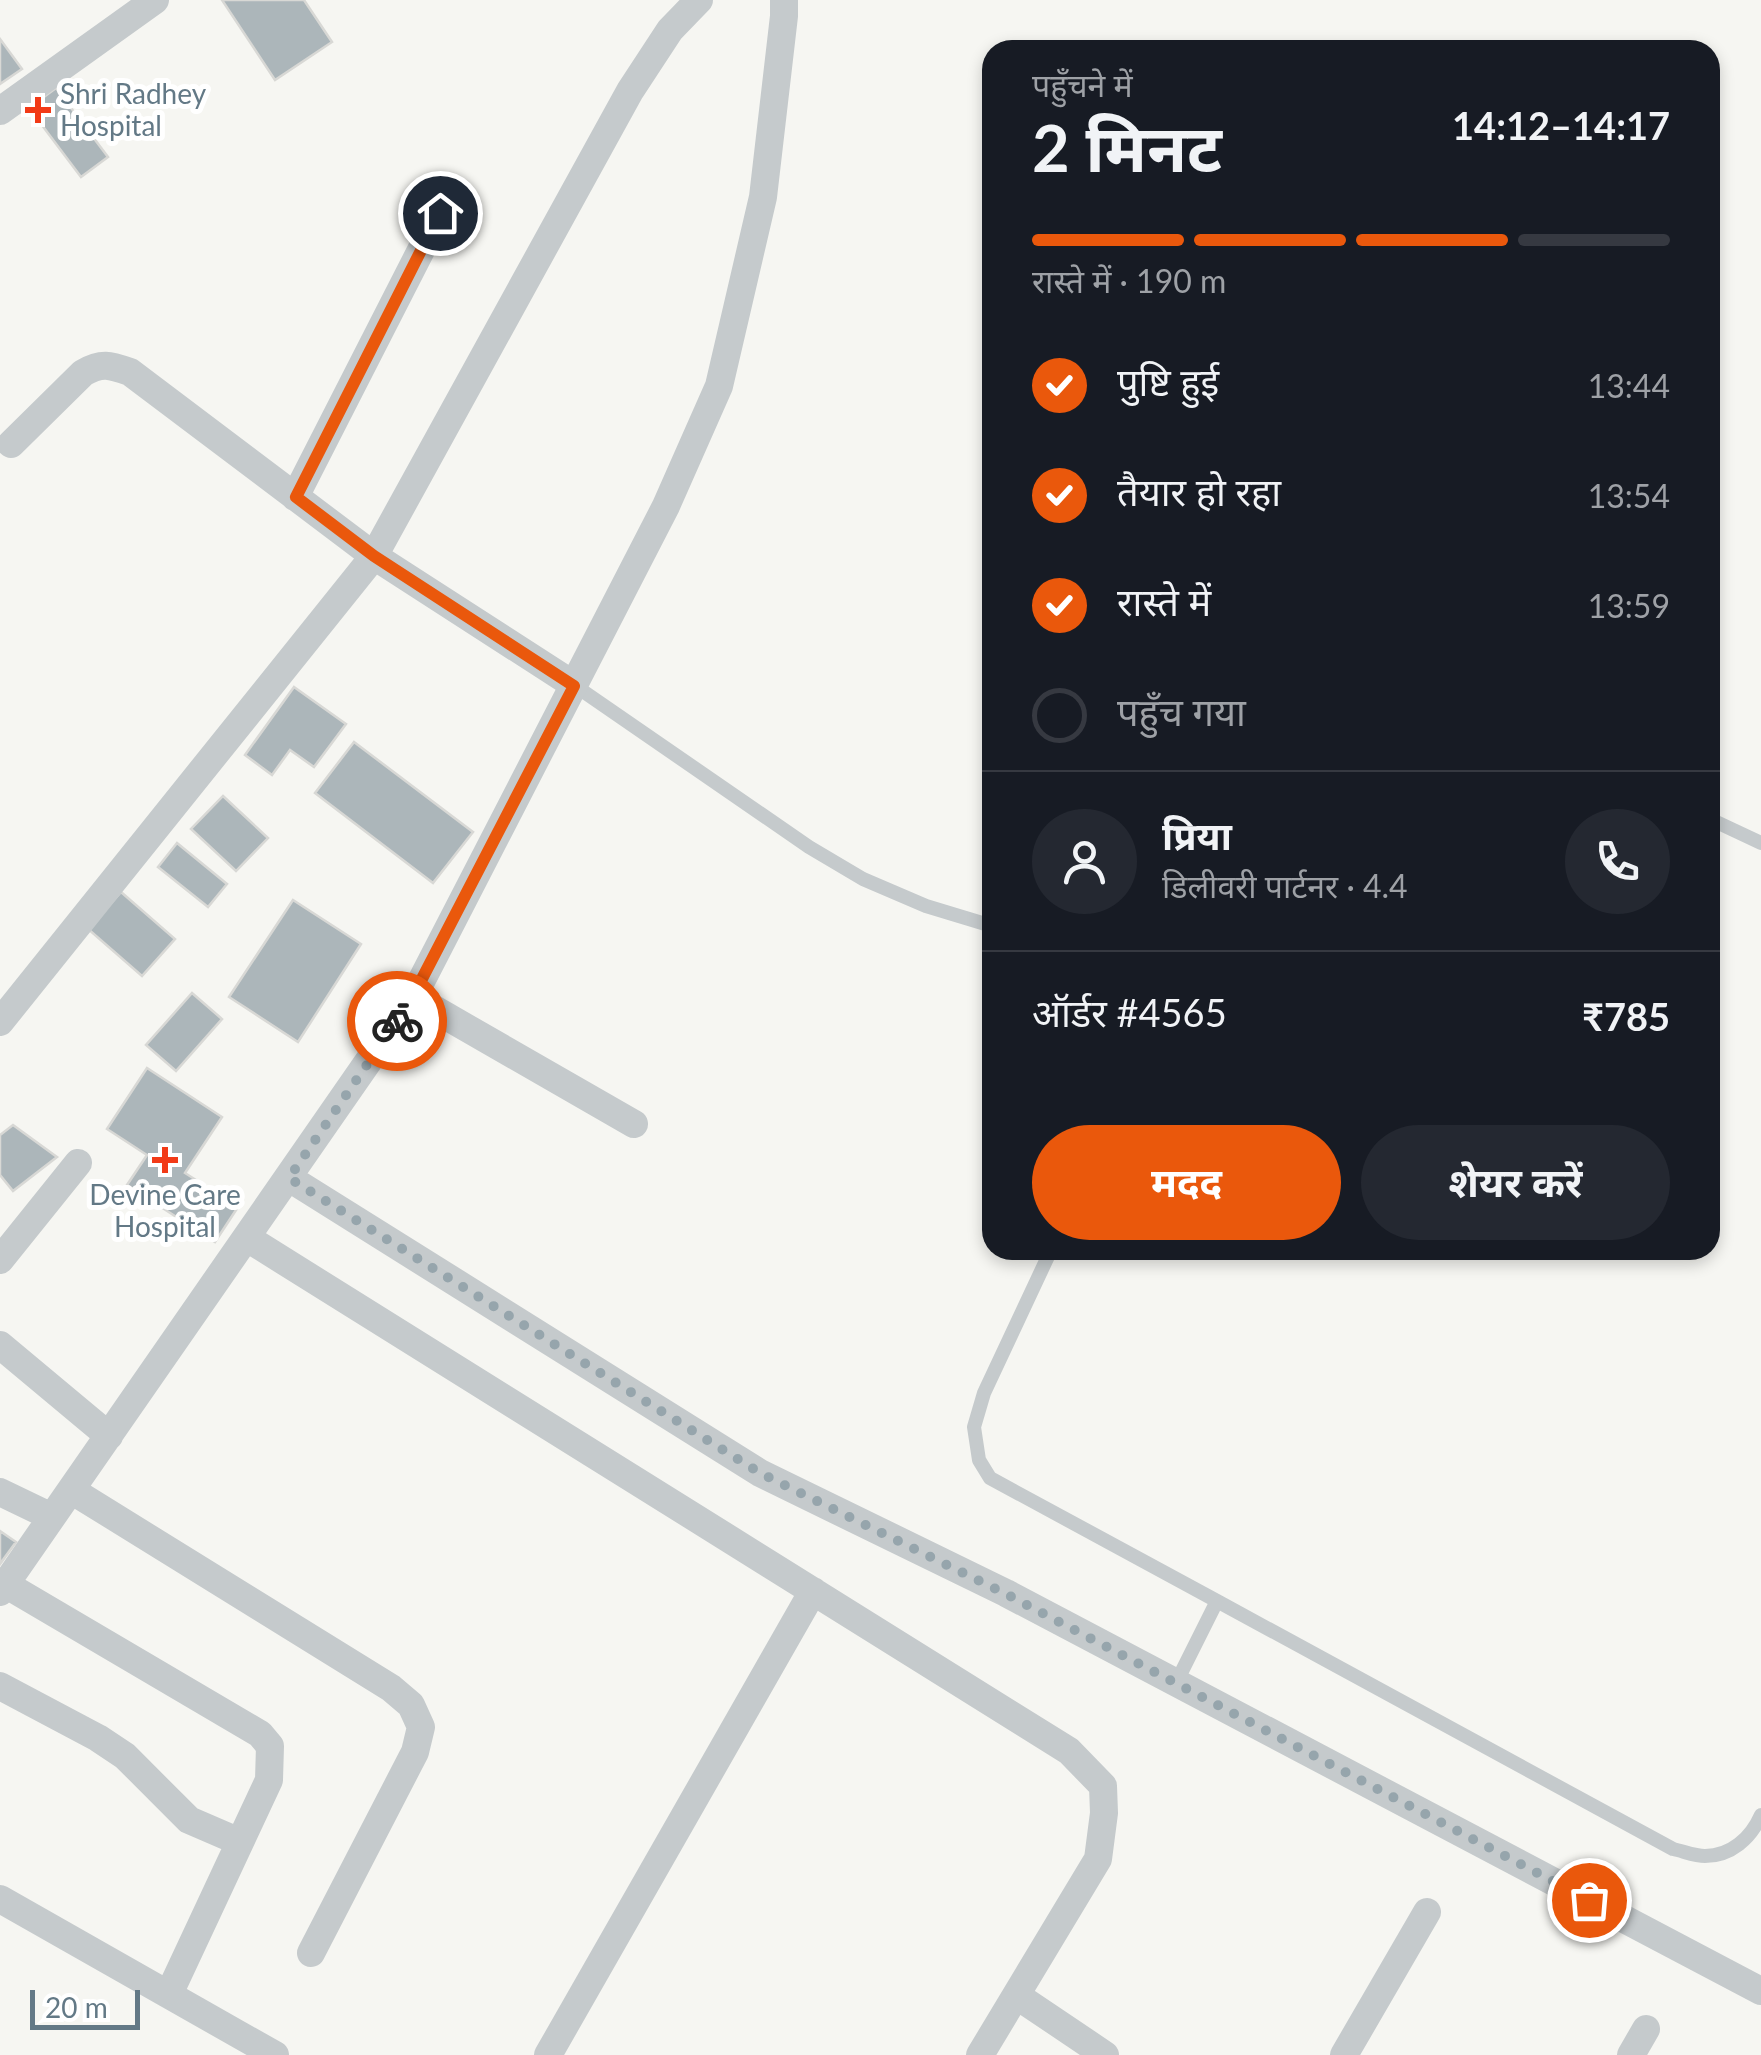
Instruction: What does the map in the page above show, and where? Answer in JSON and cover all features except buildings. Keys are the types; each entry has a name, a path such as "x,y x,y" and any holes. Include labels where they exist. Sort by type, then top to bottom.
{"street":[{"path":"0,111 155,0"},
{"path":"0,1022 374,556 630,91 670,30 700,0"},
{"path":"169,1994 269,1780 270,1746 260,1734 3,1588 412,998 666,506 719,386 763,196 784,0"},
{"path":"296,497 440,213"},
{"path":"11,444 96,366 130,372 374,556 574,686"},
{"path":"412,998 634,1124"},
{"path":"0,1260 78,1163"},
{"path":"289,1178 760,1473 1006,1594 1761,1991"},
{"path":"247,1238 1069,1751 1102,1786 1104,1813 1098,1859 980,2055"},
{"path":"0,1345 109,1436"},
{"path":"71,1490 391,1688 411,1706 422,1727 415,1752 311,1952"},
{"path":"0,1492 52,1517"},
{"path":"548,2055 812,1591"},
{"path":"0,1686 126,1756 189,1820 240,1842"},
{"path":"0,1898 275,2055"},
{"path":"1344,2055 1427,1912"},
{"path":"1016,1995 1105,2055"},
{"path":"1630,2055 1646,2029"}],"lane":[{"path":"574,686 862,880 982,923"},
{"path":"1720,823 1761,844"},
{"path":"1046,1260 984,1393 974,1427 979,1460 990,1478 1673,1848 1706,1856 1731,1850 1753,1834 1761,1816"},
{"path":"1176,1683 1217,1601"}],"way so far":[{"path":"397,1021 289,1178 760,1473 1006,1594 1589,1900"}],"place":[{"name":"Shri Radhey Hospital","path":"38,110"},
{"name":"Devine Care Hospital","path":"165,1160"}],"route":[{"path":"397,1021 574,686 374,556 296,497 440,213"}]}
